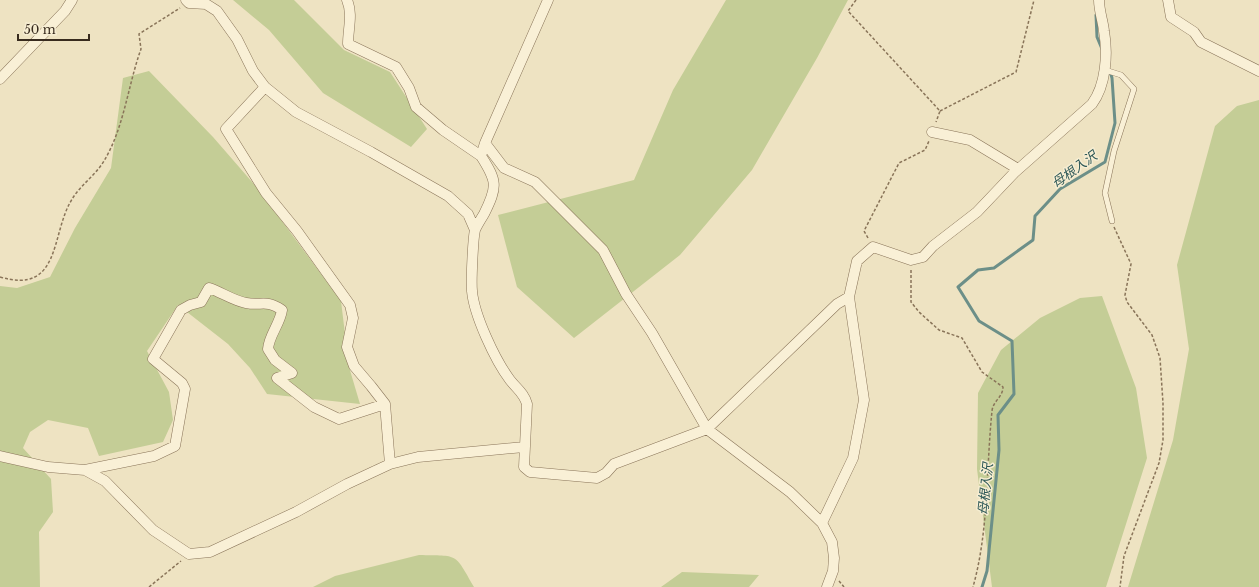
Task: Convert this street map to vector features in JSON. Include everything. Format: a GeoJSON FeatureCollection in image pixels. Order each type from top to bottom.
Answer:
{"type":"FeatureCollection","features":[{"type":"Feature","properties":{"kind":"street"},"geometry":{"type":"LineString","coordinates":[[0,78],[65,11],[72,0]]}},
{"type":"Feature","properties":{"kind":"street"},"geometry":{"type":"LineString","coordinates":[[347,0],[351,10],[348,30],[348,44],[396,67],[409,88],[416,107],[443,130],[481,156],[494,176],[495,184],[491,199],[475,230],[472,291],[478,313],[497,360],[510,380],[524,394],[527,404],[524,467],[530,472],[597,478],[606,473],[614,464],[707,429],[837,304],[849,296]]}},
{"type":"Feature","properties":{"kind":"street"},"geometry":{"type":"LineString","coordinates":[[481,156],[485,143],[548,0]]}},
{"type":"Feature","properties":{"kind":"street"},"geometry":{"type":"LineString","coordinates":[[822,522],[853,458],[864,400],[849,296],[857,261],[873,247],[911,260],[923,257],[933,246],[977,212],[1018,169],[1092,104],[1098,96],[1105,70],[1105,33],[1099,0]]}},
{"type":"Feature","properties":{"kind":"street"},"geometry":{"type":"LineString","coordinates":[[1168,0],[1171,17],[1194,32],[1202,42],[1259,71]]}},
{"type":"Feature","properties":{"kind":"street"},"geometry":{"type":"LineString","coordinates":[[188,1],[206,4],[217,10],[237,39],[253,71],[265,87],[296,112],[371,152],[448,196],[468,214],[475,230]]}},
{"type":"Feature","properties":{"kind":"street"},"geometry":{"type":"LineString","coordinates":[[265,87],[226,129],[266,193],[297,231],[350,305],[353,318],[347,347],[354,366],[372,386],[385,404],[390,464]]}},
{"type":"Feature","properties":{"kind":"street"},"geometry":{"type":"LineString","coordinates":[[932,132],[970,140],[1018,169]]}},
{"type":"Feature","properties":{"kind":"street"},"geometry":{"type":"LineString","coordinates":[[485,143],[504,168],[534,182],[603,250],[626,294],[652,333],[707,429],[790,492],[822,522],[832,542],[834,558],[827,587]]}},
{"type":"Feature","properties":{"kind":"street"},"geometry":{"type":"LineString","coordinates":[[0,456],[48,467],[85,470],[154,456],[175,446],[186,389],[182,383],[153,359],[181,310],[190,305],[201,302],[209,288],[247,304],[263,302],[275,305],[282,310],[280,320],[269,343],[268,349],[276,360],[292,373],[277,378],[314,406],[339,418],[385,404]]}},
{"type":"Feature","properties":{"kind":"street"},"geometry":{"type":"LineString","coordinates":[[85,470],[105,481],[153,530],[189,554],[210,552],[296,512],[347,484],[390,464],[418,457],[524,447]]}},
{"type":"Feature","properties":{"kind":"lane"},"geometry":{"type":"LineString","coordinates":[[1105,70],[1121,75],[1134,89],[1114,151],[1106,193],[1112,221]]}},
{"type":"Feature","properties":{"kind":"path"},"geometry":{"type":"LineString","coordinates":[[856,0],[848,12],[940,111]]}},
{"type":"Feature","properties":{"kind":"path"},"geometry":{"type":"LineString","coordinates":[[873,247],[864,231],[899,163],[925,150],[940,111],[1016,72],[1034,0]]}},
{"type":"Feature","properties":{"kind":"path"},"geometry":{"type":"LineString","coordinates":[[0,277],[24,280],[39,274],[48,265],[56,248],[64,216],[71,200],[103,163],[112,146],[140,49],[139,34],[188,1]]}},
{"type":"Feature","properties":{"kind":"path"},"geometry":{"type":"LineString","coordinates":[[1112,221],[1131,264],[1125,295],[1127,302],[1152,335],[1160,358],[1163,403],[1163,440],[1160,463],[1124,556],[1120,587]]}},
{"type":"Feature","properties":{"kind":"path"},"geometry":{"type":"LineString","coordinates":[[911,260],[911,302],[919,312],[939,330],[962,338],[982,372],[1003,387],[1003,393],[992,408],[987,486],[979,566],[974,587]]}},
{"type":"Feature","properties":{"kind":"path"},"geometry":{"type":"LineString","coordinates":[[149,587],[189,554]]}},
{"type":"Feature","properties":{"kind":"green space"},"geometry":{"type":"Polygon","coordinates":[[[233,0],[294,0],[344,50],[390,72],[427,129],[411,147],[323,93],[269,30],[233,0]]]}},
{"type":"Feature","properties":{"kind":"green space"},"geometry":{"type":"Polygon","coordinates":[[[726,0],[848,0],[817,58],[752,170],[680,255],[574,338],[517,287],[498,215],[634,180],[673,90],[726,0]]]}},
{"type":"Feature","properties":{"kind":"green space"},"geometry":{"type":"Polygon","coordinates":[[[149,71],[213,137],[259,190],[341,301],[349,367],[360,404],[267,394],[250,368],[228,344],[178,305],[147,351],[169,392],[173,420],[163,442],[99,456],[88,428],[48,420],[30,432],[23,448],[51,479],[53,512],[39,532],[40,587],[0,587],[0,286],[17,288],[50,277],[75,228],[111,168],[123,78],[149,71]]]}},
{"type":"Feature","properties":{"kind":"green space"},"geometry":{"type":"Polygon","coordinates":[[[1259,100],[1259,587],[1128,587],[1173,440],[1189,349],[1177,265],[1215,126],[1237,106],[1259,100]]]}},
{"type":"Feature","properties":{"kind":"green space"},"geometry":{"type":"Polygon","coordinates":[[[1102,296],[1136,388],[1147,458],[1106,587],[992,587],[977,469],[978,393],[1001,350],[1040,318],[1080,298],[1102,296]]]}},
{"type":"Feature","properties":{"kind":"green space"},"geometry":{"type":"Polygon","coordinates":[[[419,555],[449,556],[454,558],[463,567],[474,587],[313,587],[335,576],[419,555]]]}},
{"type":"Feature","properties":{"kind":"green space"},"geometry":{"type":"Polygon","coordinates":[[[682,572],[759,575],[749,587],[661,587],[682,572]]]}},
{"type":"Feature","properties":{"kind":"waterway","name":"母根入沢"},"geometry":{"type":"LineString","coordinates":[[1096,15],[1097,37],[1102,49]]}},
{"type":"Feature","properties":{"kind":"waterway","name":"母根入沢"},"geometry":{"type":"LineString","coordinates":[[982,587],[987,571],[999,450],[998,415],[1014,394],[1012,341],[979,321],[958,287],[978,270],[994,268],[1033,240],[1035,216],[1060,189],[1105,162],[1115,123],[1112,78],[1110,71]]}}]}
